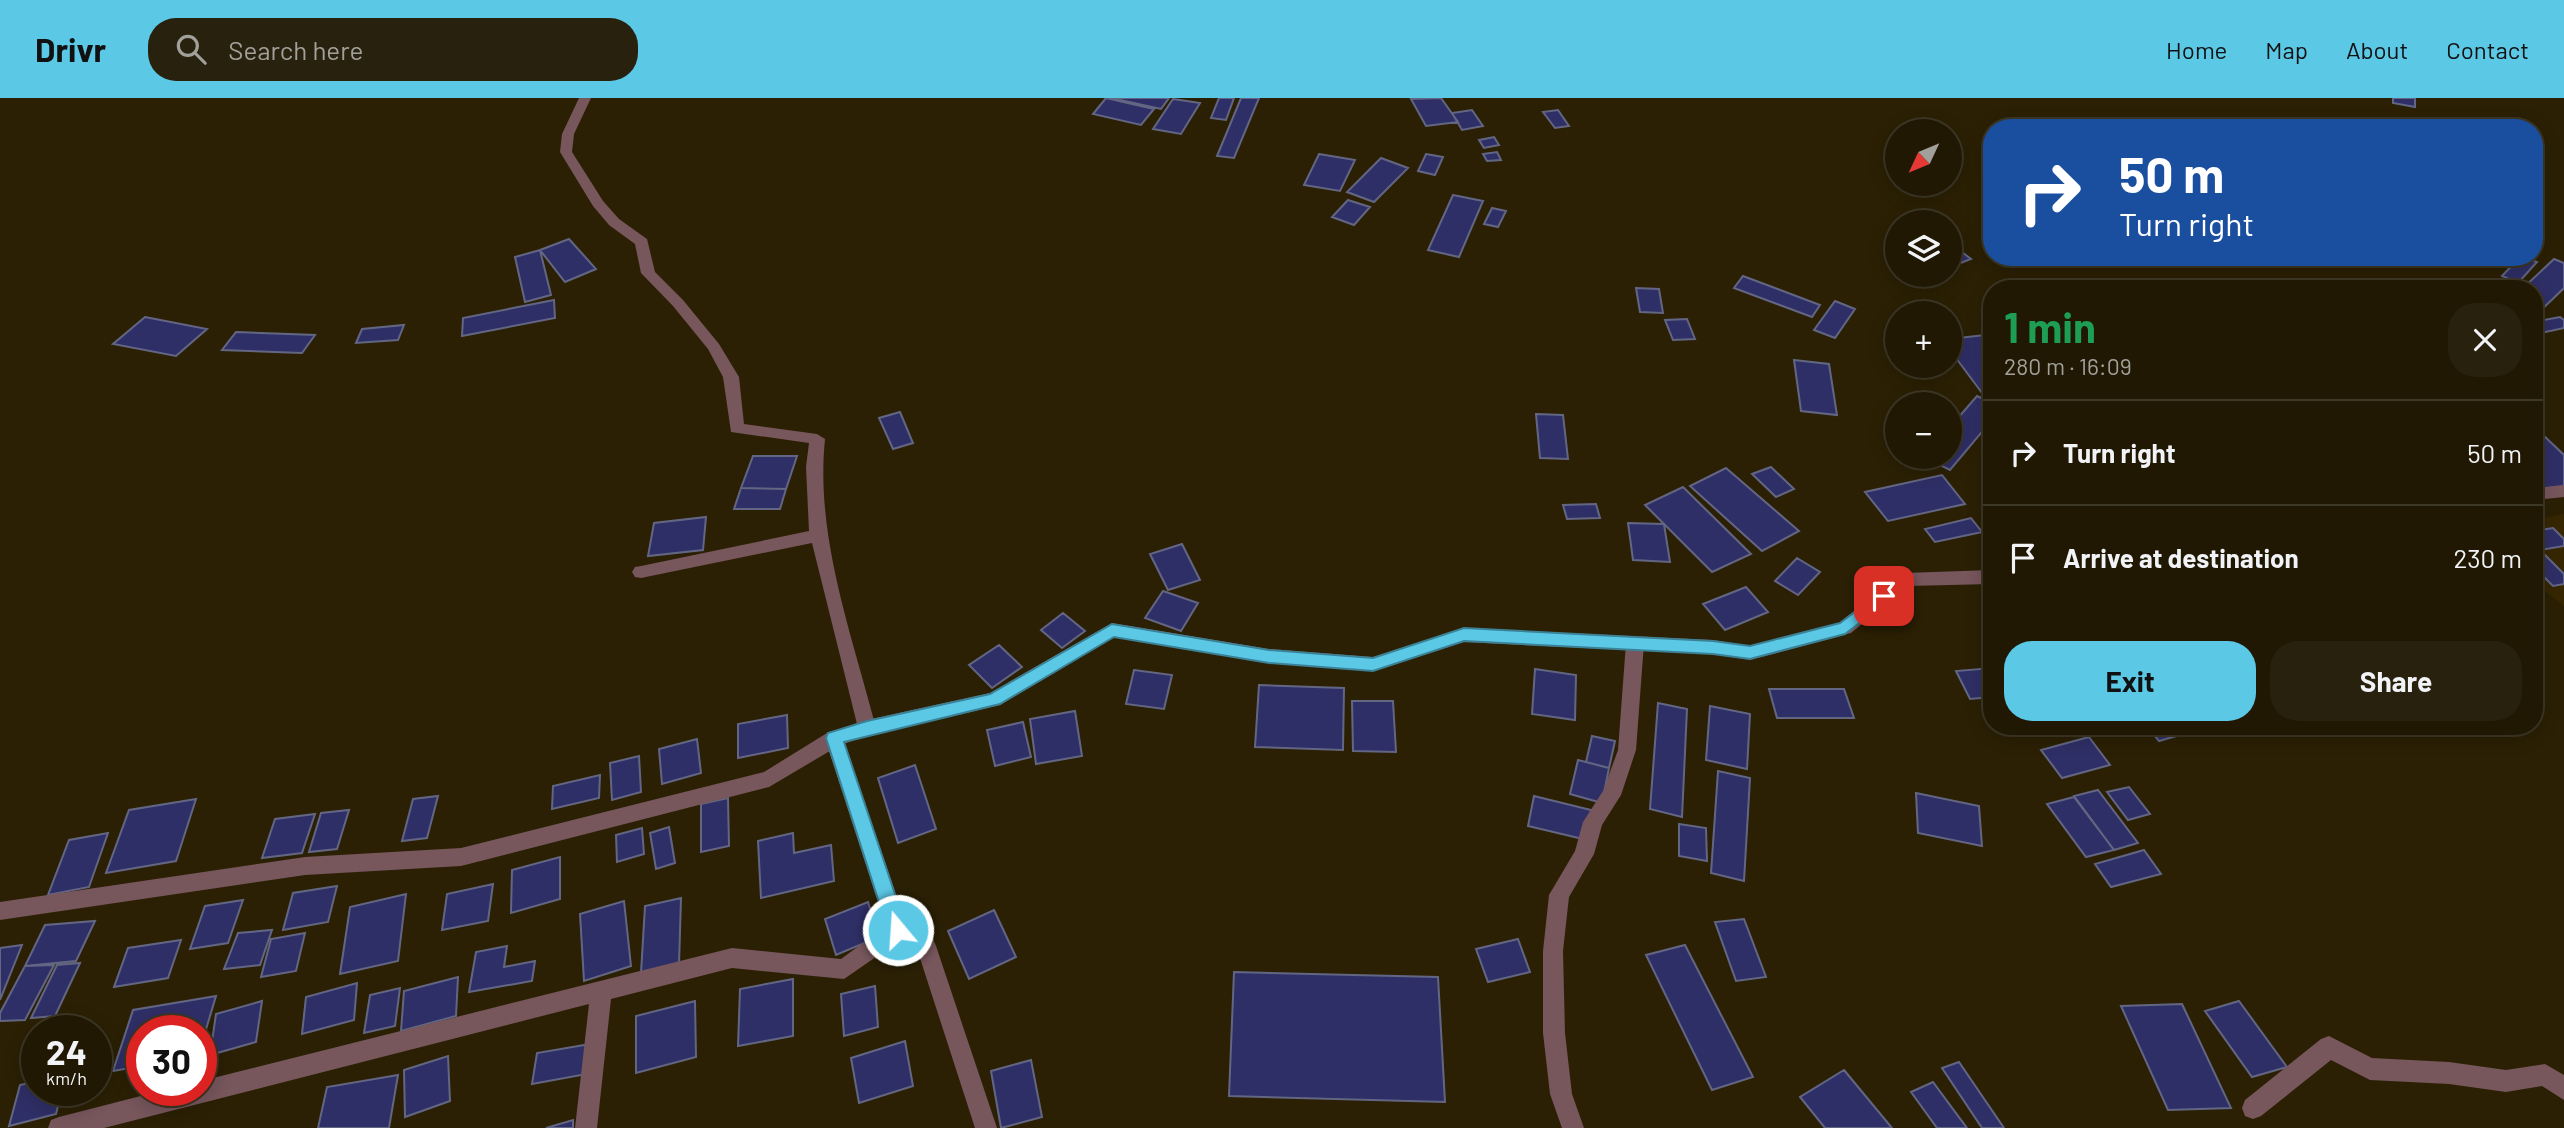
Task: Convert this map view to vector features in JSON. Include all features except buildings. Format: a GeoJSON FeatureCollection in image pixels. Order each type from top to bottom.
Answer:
{"type":"FeatureCollection","features":[{"type":"Feature","properties":{"kind":"street"},"geometry":{"type":"LineString","coordinates":[[585,98],[571,123],[566,152],[598,203],[614,222],[642,242],[649,273],[714,347],[731,377],[737,428],[817,439],[814,467],[818,535],[867,728]]}},
{"type":"Feature","properties":{"kind":"street"},"geometry":{"type":"LineString","coordinates":[[2543,493],[2564,491]]}},
{"type":"Feature","properties":{"kind":"street"},"geometry":{"type":"LineString","coordinates":[[641,572],[818,535]]}},
{"type":"Feature","properties":{"kind":"street"},"geometry":{"type":"LineString","coordinates":[[0,911],[305,866],[461,857],[769,779],[834,738],[867,728],[994,700],[1112,630],[1269,656],[1373,664],[1464,635],[1713,647],[1750,653],[1845,628],[1903,580],[1983,577]]}},
{"type":"Feature","properties":{"kind":"street"},"geometry":{"type":"LineString","coordinates":[[1573,1128],[1562,1094],[1554,1033],[1553,951],[1559,895],[1584,854],[1594,822],[1611,795],[1627,750],[1635,643]]}},
{"type":"Feature","properties":{"kind":"street"},"geometry":{"type":"LineString","coordinates":[[834,738],[898,930],[926,946],[986,1128]]}},
{"type":"Feature","properties":{"kind":"street"},"geometry":{"type":"LineString","coordinates":[[59,1128],[117,1111],[601,993],[732,958],[844,969],[898,930]]}},
{"type":"Feature","properties":{"kind":"street"},"geometry":{"type":"LineString","coordinates":[[586,1128],[601,993]]}},
{"type":"Feature","properties":{"kind":"street"},"geometry":{"type":"LineString","coordinates":[[2253,1108],[2329,1047],[2370,1069],[2449,1073],[2506,1081],[2545,1075],[2564,1089]]}},
{"type":"Feature","properties":{"kind":"shaded area"},"geometry":{"type":"Polygon","coordinates":[[[2564,514],[2564,606],[2543,590],[2543,518],[2564,514]]]}},
{"type":"Feature","properties":{"kind":"route"},"geometry":{"type":"LineString","coordinates":[[898,930],[834,738],[867,728],[994,700],[1112,630],[1269,656],[1350,664],[1373,664],[1464,635],[1713,647],[1750,653],[1845,628],[1884,596]]}}]}
